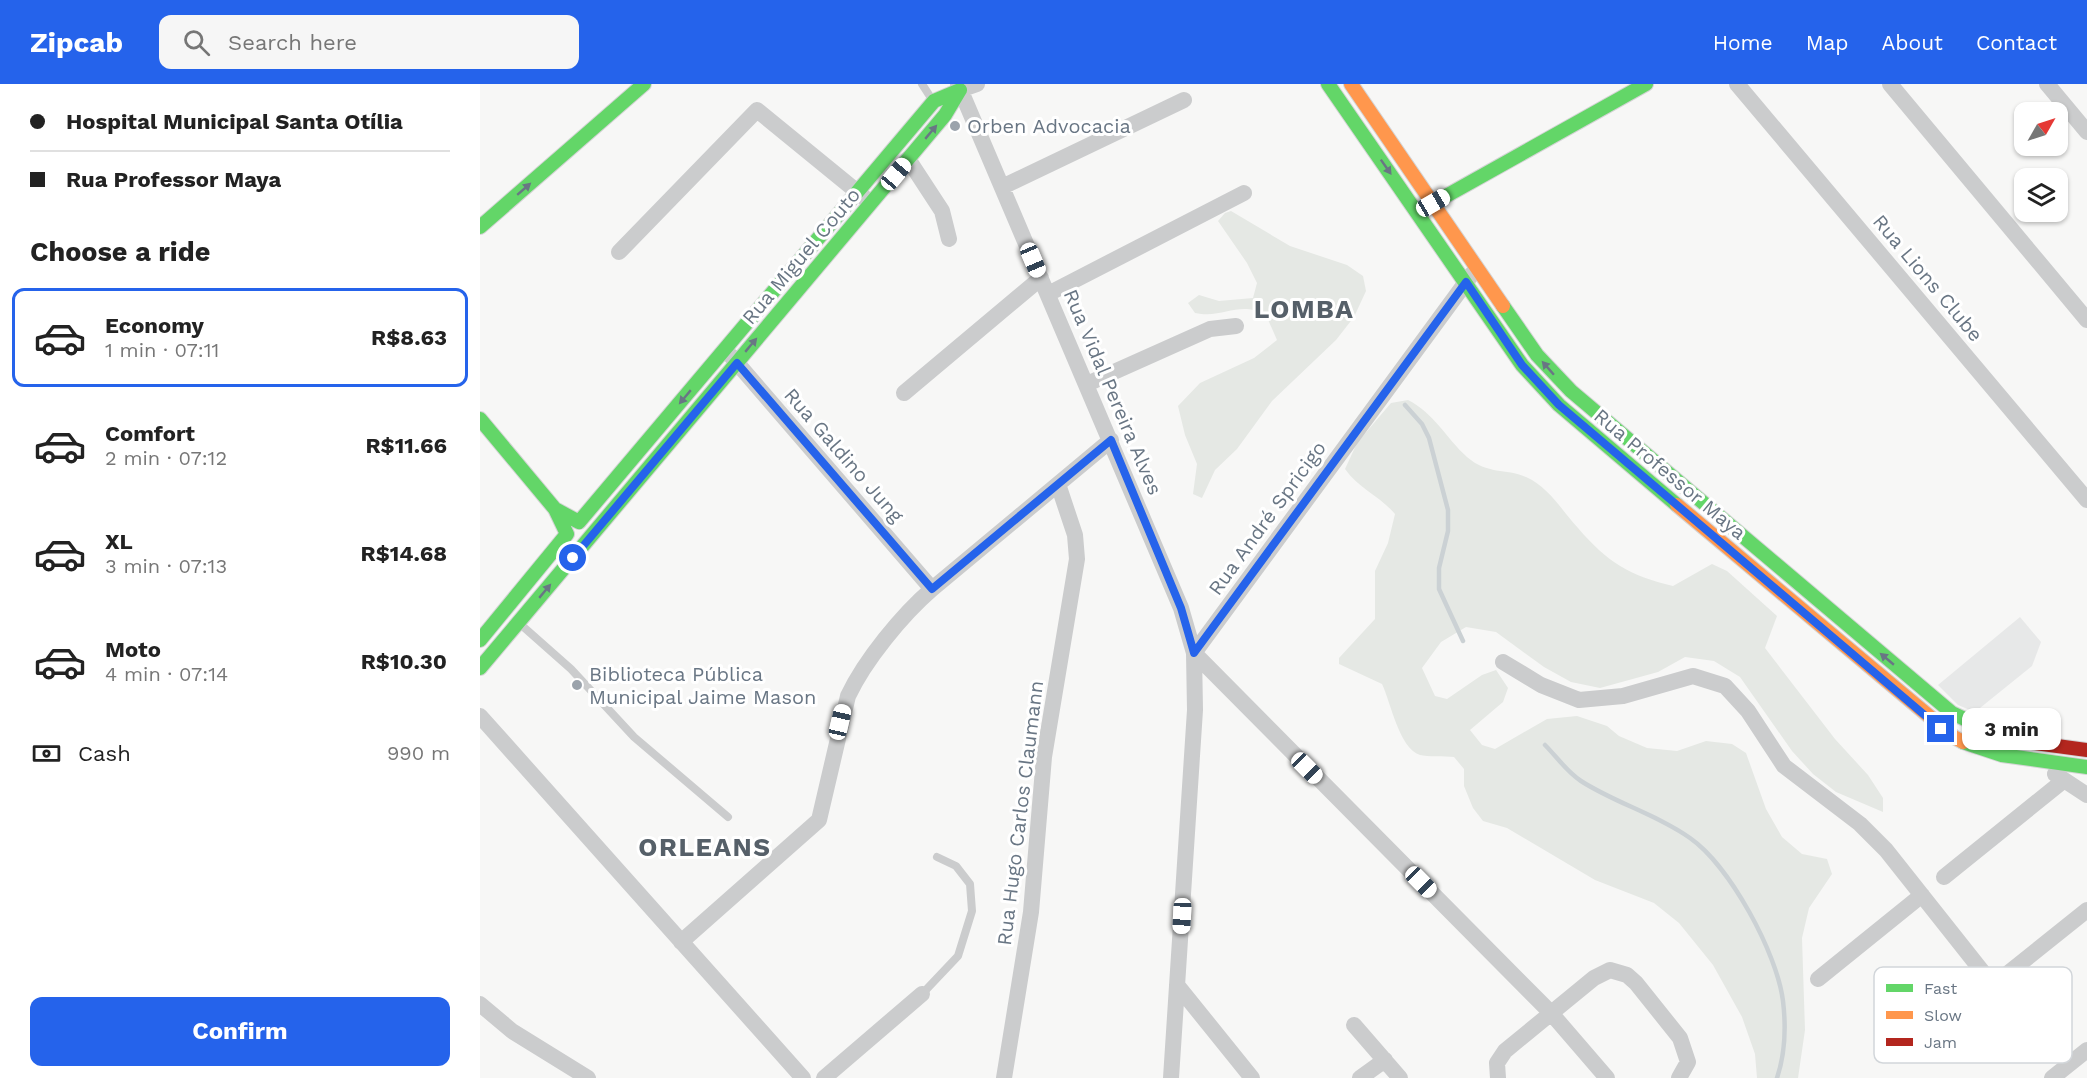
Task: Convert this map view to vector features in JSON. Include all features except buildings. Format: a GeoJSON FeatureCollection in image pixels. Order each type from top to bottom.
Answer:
{"type":"FeatureCollection","features":[{"type":"Feature","properties":{"kind":"main road"},"geometry":{"type":"LineString","coordinates":[[480,212],[627,84]]}},
{"type":"Feature","properties":{"kind":"main road"},"geometry":{"type":"LineString","coordinates":[[480,227],[644,84]]}},
{"type":"Feature","properties":{"kind":"main road","name":"Rua Professor Maya"},"geometry":{"type":"LineString","coordinates":[[1328,84],[1522,365],[1559,405],[1941,729],[1968,746],[2037,761],[2087,768]]}},
{"type":"Feature","properties":{"kind":"main road","name":"Rua Professor Maya"},"geometry":{"type":"LineString","coordinates":[[1351,84],[1537,355],[1571,391],[1963,721],[1987,731],[2037,743],[2087,750]]}},
{"type":"Feature","properties":{"kind":"main road"},"geometry":{"type":"LineString","coordinates":[[1417,212],[1646,84]]}},
{"type":"Feature","properties":{"kind":"main road","name":"Rua Miguel Couto"},"geometry":{"type":"LineString","coordinates":[[579,522],[934,101],[959,87]]}},
{"type":"Feature","properties":{"kind":"main road","name":"Rua Miguel Couto"},"geometry":{"type":"LineString","coordinates":[[480,668],[908,159],[945,114],[959,87]]}},
{"type":"Feature","properties":{"kind":"main road"},"geometry":{"type":"LineString","coordinates":[[1367,140],[1382,129]]}},
{"type":"Feature","properties":{"kind":"main road"},"geometry":{"type":"LineString","coordinates":[[1559,405],[1571,391]]}},
{"type":"Feature","properties":{"kind":"main road"},"geometry":{"type":"LineString","coordinates":[[480,419],[555,509],[574,543],[581,544],[588,541],[590,534],[588,527],[555,509]]}},
{"type":"Feature","properties":{"kind":"main road"},"geometry":{"type":"LineString","coordinates":[[642,448],[655,460]]}},
{"type":"Feature","properties":{"kind":"main road"},"geometry":{"type":"LineString","coordinates":[[1653,484],[1665,470]]}},
{"type":"Feature","properties":{"kind":"main road"},"geometry":{"type":"LineString","coordinates":[[480,640],[567,534],[570,527],[579,522]]}},
{"type":"Feature","properties":{"kind":"main road"},"geometry":{"type":"LineString","coordinates":[[1798,607],[1809,592]]}},
{"type":"Feature","properties":{"kind":"main road"},"geometry":{"type":"LineString","coordinates":[[1895,690],[1907,675]]}},
{"type":"Feature","properties":{"kind":"main road"},"geometry":{"type":"LineString","coordinates":[[2037,743],[2037,761]]}},
{"type":"Feature","properties":{"kind":"street"},"geometry":{"type":"LineString","coordinates":[[959,87],[977,84]]}},
{"type":"Feature","properties":{"kind":"street","name":"Rua Lions Clube"},"geometry":{"type":"LineString","coordinates":[[1737,84],[2087,500]]}},
{"type":"Feature","properties":{"kind":"street"},"geometry":{"type":"LineString","coordinates":[[1890,84],[2087,320]]}},
{"type":"Feature","properties":{"kind":"street"},"geometry":{"type":"LineString","coordinates":[[2047,84],[2087,132]]}},
{"type":"Feature","properties":{"kind":"street","name":"Rua Vidal Pereira Alves"},"geometry":{"type":"LineString","coordinates":[[959,87],[1181,608],[1194,653]]}},
{"type":"Feature","properties":{"kind":"street"},"geometry":{"type":"LineString","coordinates":[[1002,187],[1184,100]]}},
{"type":"Feature","properties":{"kind":"street"},"geometry":{"type":"LineString","coordinates":[[620,252],[757,110],[871,203]]}},
{"type":"Feature","properties":{"kind":"street"},"geometry":{"type":"LineString","coordinates":[[908,159],[942,211],[949,239]]}},
{"type":"Feature","properties":{"kind":"street"},"geometry":{"type":"LineString","coordinates":[[1048,294],[1244,193]]}},
{"type":"Feature","properties":{"kind":"street","name":"Rua André Spricigo"},"geometry":{"type":"LineString","coordinates":[[1194,653],[1477,268]]}},
{"type":"Feature","properties":{"kind":"street"},"geometry":{"type":"LineString","coordinates":[[904,393],[1041,278]]}},
{"type":"Feature","properties":{"kind":"street"},"geometry":{"type":"LineString","coordinates":[[1087,384],[1210,329],[1236,326]]}},
{"type":"Feature","properties":{"kind":"street","name":"Rua Galdino Jung"},"geometry":{"type":"LineString","coordinates":[[725,349],[932,589]]}},
{"type":"Feature","properties":{"kind":"street"},"geometry":{"type":"LineString","coordinates":[[681,942],[819,820],[844,708],[852,687],[904,618],[932,589],[1111,440]]}},
{"type":"Feature","properties":{"kind":"street","name":"Rua Hugo Carlos Claumann"},"geometry":{"type":"LineString","coordinates":[[1004,1078],[1031,912],[1044,757],[1077,559],[1075,535],[1058,484]]}},
{"type":"Feature","properties":{"kind":"street"},"geometry":{"type":"LineString","coordinates":[[1171,1078],[1194,710],[1194,653]]}},
{"type":"Feature","properties":{"kind":"street"},"geometry":{"type":"LineString","coordinates":[[1194,653],[1551,1013],[1607,1078]]}},
{"type":"Feature","properties":{"kind":"street"},"geometry":{"type":"LineString","coordinates":[[1503,662],[1541,685],[1579,700],[1623,696],[1693,676],[1725,686],[1748,711],[1784,766],[1874,836],[1979,967]]}},
{"type":"Feature","properties":{"kind":"street"},"geometry":{"type":"LineString","coordinates":[[480,716],[803,1078]]}},
{"type":"Feature","properties":{"kind":"street"},"geometry":{"type":"LineString","coordinates":[[2037,761],[2063,781],[2087,795]]}},
{"type":"Feature","properties":{"kind":"street"},"geometry":{"type":"LineString","coordinates":[[1944,877],[2063,781]]}},
{"type":"Feature","properties":{"kind":"street"},"geometry":{"type":"LineString","coordinates":[[1818,978],[1922,895]]}},
{"type":"Feature","properties":{"kind":"street"},"geometry":{"type":"LineString","coordinates":[[2016,967],[2087,910]]}},
{"type":"Feature","properties":{"kind":"street"},"geometry":{"type":"LineString","coordinates":[[1498,1078],[1500,1057],[1594,978],[1610,970],[1627,975],[1636,983],[1680,1038],[1688,1062],[1679,1078]]}},
{"type":"Feature","properties":{"kind":"street"},"geometry":{"type":"LineString","coordinates":[[1177,985],[1252,1078]]}},
{"type":"Feature","properties":{"kind":"street"},"geometry":{"type":"LineString","coordinates":[[824,1078],[922,994]]}},
{"type":"Feature","properties":{"kind":"street"},"geometry":{"type":"LineString","coordinates":[[480,1004],[512,1031],[588,1078]]}},
{"type":"Feature","properties":{"kind":"street"},"geometry":{"type":"LineString","coordinates":[[1354,1025],[1400,1078]]}},
{"type":"Feature","properties":{"kind":"street"},"geometry":{"type":"LineString","coordinates":[[2072,1062],[2087,1050]]}},
{"type":"Feature","properties":{"kind":"street"},"geometry":{"type":"LineString","coordinates":[[1360,1078],[1385,1060]]}},
{"type":"Feature","properties":{"kind":"street"},"geometry":{"type":"LineString","coordinates":[[2052,1078],[2071,1063]]}},
{"type":"Feature","properties":{"kind":"lane"},"geometry":{"type":"LineString","coordinates":[[922,84],[934,101]]}},
{"type":"Feature","properties":{"kind":"lane"},"geometry":{"type":"LineString","coordinates":[[518,622],[571,669],[634,737],[728,817]]}},
{"type":"Feature","properties":{"kind":"lane"},"geometry":{"type":"LineString","coordinates":[[922,994],[958,956],[972,911],[970,884],[956,866],[937,857]]}},
{"type":"Feature","properties":{"kind":"shaded area"},"geometry":{"type":"Polygon","coordinates":[[[1231,211],[1290,246],[1347,265],[1363,276],[1366,291],[1354,317],[1336,340],[1272,401],[1237,449],[1215,470],[1202,498],[1193,494],[1197,464],[1185,435],[1178,406],[1200,383],[1254,358],[1277,340],[1266,315],[1248,309],[1215,314],[1195,313],[1188,303],[1199,295],[1219,301],[1253,298],[1257,283],[1247,263],[1218,221],[1225,213],[1231,211]]]}},
{"type":"Feature","properties":{"kind":"shaded area"},"geometry":{"type":"Polygon","coordinates":[[[1408,400],[1425,412],[1475,463],[1489,469],[1518,474],[1542,487],[1589,540],[1620,566],[1644,578],[1673,586],[1712,564],[1727,571],[1777,616],[1765,648],[1835,739],[1868,775],[1883,798],[1883,812],[1836,792],[1813,774],[1792,751],[1740,677],[1714,661],[1685,657],[1658,672],[1600,688],[1571,682],[1544,667],[1496,632],[1466,627],[1441,642],[1422,668],[1435,696],[1447,699],[1482,675],[1496,670],[1508,688],[1503,702],[1470,730],[1482,745],[1495,749],[1547,719],[1577,716],[1607,726],[1619,736],[1647,748],[1677,751],[1706,741],[1732,744],[1746,753],[1766,809],[1782,837],[1802,854],[1827,859],[1832,874],[1809,908],[1802,938],[1805,1030],[1798,1078],[1757,1078],[1755,1054],[1742,1017],[1713,965],[1679,923],[1654,903],[1595,880],[1507,828],[1483,821],[1473,808],[1464,786],[1464,769],[1454,757],[1423,756],[1413,751],[1406,744],[1396,724],[1382,684],[1339,664],[1339,658],[1375,619],[1375,571],[1388,543],[1395,514],[1345,469],[1357,443],[1391,403],[1408,400]]]}},
{"type":"Feature","properties":{"kind":"shaded area"},"geometry":{"type":"Polygon","coordinates":[[[2020,617],[2041,642],[2032,666],[1975,712],[1958,705],[1938,685],[2020,617]]]}},
{"type":"Feature","properties":{"kind":"waterway"},"geometry":{"type":"LineString","coordinates":[[1405,405],[1422,424],[1429,438],[1448,510],[1448,531],[1439,568],[1439,589],[1463,641]]}},
{"type":"Feature","properties":{"kind":"waterway"},"geometry":{"type":"LineString","coordinates":[[1545,745],[1566,769],[1581,781],[1690,838],[1721,869],[1735,889],[1761,936],[1779,981],[1785,1030],[1782,1059],[1777,1078]]}},
{"type":"Feature","properties":{"kind":"traffic: fast"},"geometry":{"type":"LineString","coordinates":[[480,227],[644,84]]}},
{"type":"Feature","properties":{"kind":"traffic: fast"},"geometry":{"type":"LineString","coordinates":[[1328,84],[1522,365],[1559,405],[1677,505]]}},
{"type":"Feature","properties":{"kind":"traffic: fast"},"geometry":{"type":"LineString","coordinates":[[1421,210],[1646,84]]}},
{"type":"Feature","properties":{"kind":"traffic: fast"},"geometry":{"type":"LineString","coordinates":[[555,509],[579,522],[934,101],[960,90]]}},
{"type":"Feature","properties":{"kind":"traffic: fast"},"geometry":{"type":"LineString","coordinates":[[480,668],[945,115],[960,90]]}},
{"type":"Feature","properties":{"kind":"traffic: fast"},"geometry":{"type":"LineString","coordinates":[[1503,306],[1537,355],[1571,391],[1952,713],[1990,731]]}},
{"type":"Feature","properties":{"kind":"traffic: fast"},"geometry":{"type":"LineString","coordinates":[[480,419],[555,509],[567,534],[480,640]]}},
{"type":"Feature","properties":{"kind":"traffic: fast"},"geometry":{"type":"LineString","coordinates":[[1963,742],[2002,755],[2087,767]]}},
{"type":"Feature","properties":{"kind":"traffic: slow"},"geometry":{"type":"LineString","coordinates":[[1351,84],[1503,306]]}},
{"type":"Feature","properties":{"kind":"traffic: slow"},"geometry":{"type":"LineString","coordinates":[[1677,505],[1954,737],[1963,742]]}},
{"type":"Feature","properties":{"kind":"traffic: jam"},"geometry":{"type":"LineString","coordinates":[[1990,731],[2035,743],[2087,750]]}},
{"type":"Feature","properties":{"kind":"place","name":"Orben Advocacia"},"geometry":{"type":"Point","coordinates":[955,126]}},
{"type":"Feature","properties":{"kind":"place","name":"Biblioteca Pública Municipal Jaime Mason"},"geometry":{"type":"Point","coordinates":[577,685]}},
{"type":"Feature","properties":{"kind":"district","name":"LOMBA"},"geometry":{"type":"Point","coordinates":[1304,309]}},
{"type":"Feature","properties":{"kind":"district","name":"ORLEANS"},"geometry":{"type":"Point","coordinates":[705,847]}},
{"type":"Feature","properties":{"kind":"route"},"geometry":{"type":"LineString","coordinates":[[573,558],[737,363],[932,589],[1111,440],[1181,608],[1194,653],[1466,282],[1522,365],[1546,393],[1941,729]]}}]}
